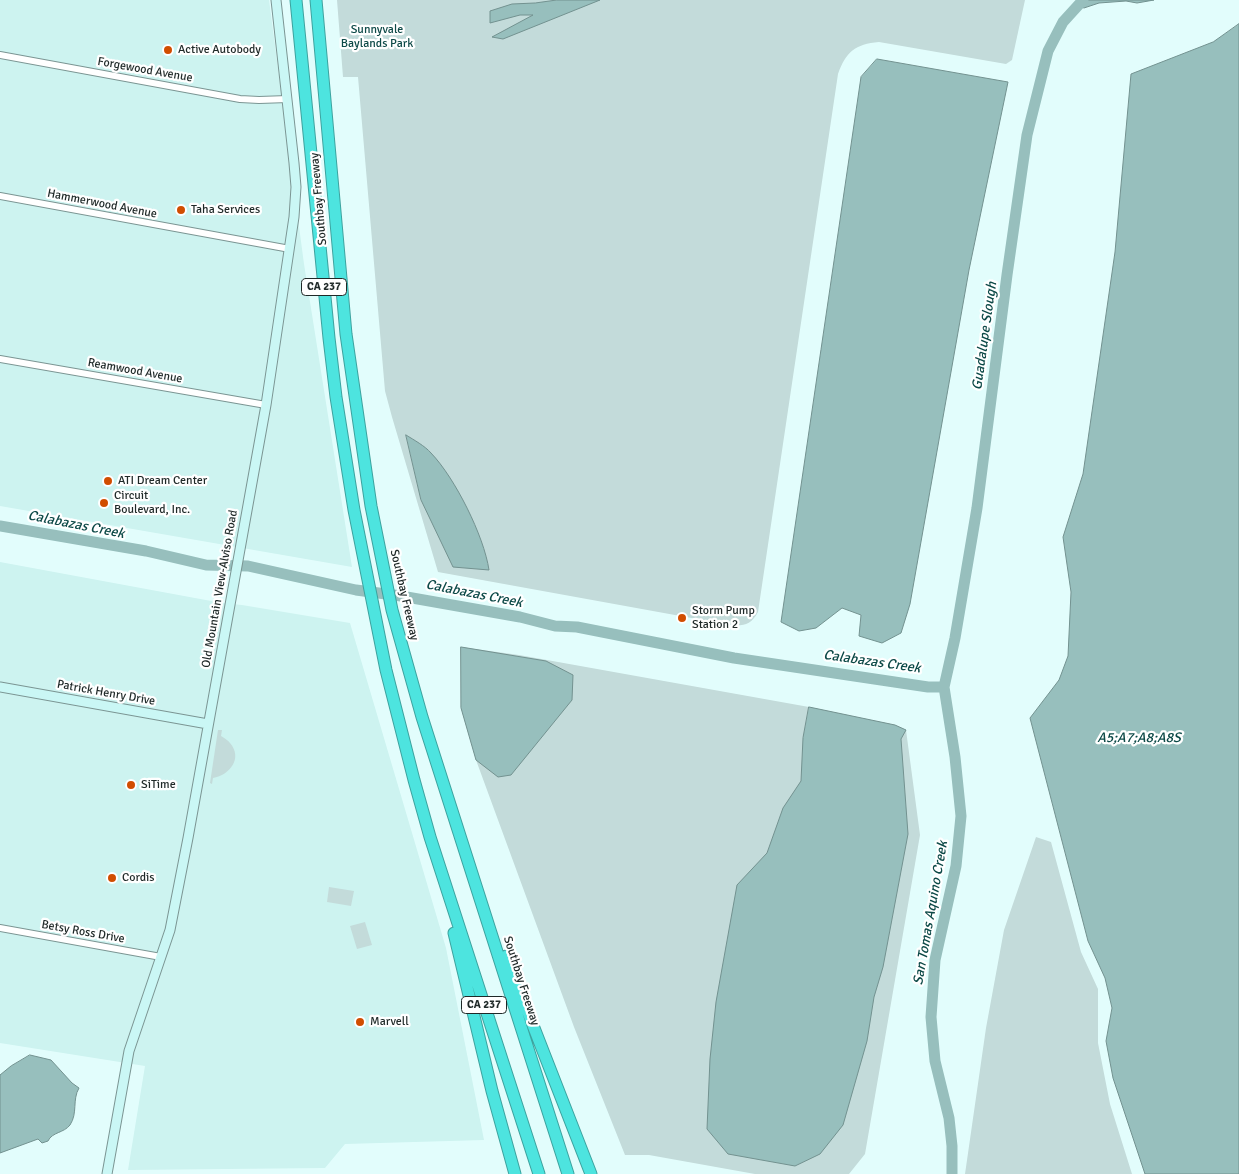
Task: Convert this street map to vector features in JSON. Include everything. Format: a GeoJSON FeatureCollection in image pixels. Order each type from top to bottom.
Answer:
{"type":"FeatureCollection","features":[{"type":"Feature","properties":{"kind":"highway","name":"Southbay Freeway"},"geometry":{"type":"LineString","coordinates":[[316,0],[346,334],[371,506],[392,610],[422,717],[568,1173]]}},
{"type":"Feature","properties":{"kind":"highway"},"geometry":{"type":"LineString","coordinates":[[321,0],[322,66]]}},
{"type":"Feature","properties":{"kind":"highway","name":"Southbay Freeway"},"geometry":{"type":"LineString","coordinates":[[296,1],[335,387],[354,510],[388,679],[430,837],[539,1173]]}},
{"type":"Feature","properties":{"kind":"highway"},"geometry":{"type":"LineString","coordinates":[[430,837],[492,1091],[515,1174]]}},
{"type":"Feature","properties":{"kind":"highway"},"geometry":{"type":"LineString","coordinates":[[475,883],[591,1173]]}},
{"type":"Feature","properties":{"kind":"street","name":"Old Mountain View-Alviso Road"},"geometry":{"type":"LineString","coordinates":[[107,1174],[128,1051],[170,930],[235,583],[266,405],[290,249],[296,187],[276,0]]}},
{"type":"Feature","properties":{"kind":"street","name":"Forgewood Avenue"},"geometry":{"type":"LineString","coordinates":[[0,56],[240,98],[258,100],[288,99]]}},
{"type":"Feature","properties":{"kind":"street","name":"Hammerwood Avenue"},"geometry":{"type":"LineString","coordinates":[[0,196],[290,249]]}},
{"type":"Feature","properties":{"kind":"street","name":"Reamwood Avenue"},"geometry":{"type":"LineString","coordinates":[[0,359],[266,405]]}},
{"type":"Feature","properties":{"kind":"street","name":"Patrick Henry Drive"},"geometry":{"type":"LineString","coordinates":[[0,688],[208,724]]}},
{"type":"Feature","properties":{"kind":"street","name":"Betsy Ross Drive"},"geometry":{"type":"LineString","coordinates":[[0,928],[161,957]]}},
{"type":"Feature","properties":{"kind":"shaded area"},"geometry":{"type":"Polygon","coordinates":[[[0,0],[269,0],[304,264],[352,567],[0,506],[0,0]]]}},
{"type":"Feature","properties":{"kind":"shaded area"},"geometry":{"type":"Polygon","coordinates":[[[0,562],[222,603],[350,623],[446,948],[484,1140],[345,1144],[325,1168],[128,1170],[145,1066],[0,1043],[0,562]]]}},
{"type":"Feature","properties":{"kind":"green space","name":"Sunnyvale Baylands Park"},"geometry":{"type":"Polygon","coordinates":[[[337,0],[1025,0],[1012,60],[1006,64],[879,42],[852,50],[841,66],[838,74],[758,612],[750,622],[743,625],[730,625],[438,572],[385,391],[358,77],[343,77],[337,0]]]}},
{"type":"Feature","properties":{"kind":"green space"},"geometry":{"type":"Polygon","coordinates":[[[461,647],[519,655],[809,707],[895,725],[906,730],[920,835],[865,1154],[849,1174],[755,1174],[649,1155],[625,1155],[574,1027],[476,760],[461,708],[461,647]]]}},
{"type":"Feature","properties":{"kind":"green space"},"geometry":{"type":"Polygon","coordinates":[[[218,730],[222,730],[221,736],[234,749],[235,760],[229,770],[213,778],[212,784],[210,783],[218,730]]]}},
{"type":"Feature","properties":{"kind":"green space"},"geometry":{"type":"Polygon","coordinates":[[[1036,837],[1051,842],[1081,952],[1098,989],[1098,1043],[1110,1104],[1132,1174],[965,1174],[986,1028],[1004,930],[1036,837]]]}},
{"type":"Feature","properties":{"kind":"green space"},"geometry":{"type":"Polygon","coordinates":[[[329,887],[354,891],[351,906],[327,902],[329,887]]]}},
{"type":"Feature","properties":{"kind":"green space"},"geometry":{"type":"Polygon","coordinates":[[[365,922],[372,945],[357,949],[350,926],[365,922]]]}},
{"type":"Feature","properties":{"kind":"water"},"geometry":{"type":"Polygon","coordinates":[[[557,0],[600,0],[503,39],[492,37],[533,15],[520,15],[490,23],[490,11],[512,4],[557,0]]]}},
{"type":"Feature","properties":{"kind":"water"},"geometry":{"type":"Polygon","coordinates":[[[1081,0],[1154,0],[1137,3],[1126,1],[1099,3],[1084,8],[1081,0]]]}},
{"type":"Feature","properties":{"kind":"water","name":"A5;A7;A8;A8S"},"geometry":{"type":"Polygon","coordinates":[[[1239,24],[1239,1174],[1145,1174],[1113,1078],[1106,1041],[1112,1008],[1105,978],[1088,941],[1030,718],[1059,680],[1068,656],[1071,592],[1063,537],[1083,474],[1115,252],[1131,74],[1213,42],[1239,24]]]}},
{"type":"Feature","properties":{"kind":"water"},"geometry":{"type":"Polygon","coordinates":[[[877,59],[1008,82],[969,270],[910,604],[901,633],[882,643],[859,636],[861,615],[842,608],[816,628],[799,631],[781,622],[861,77],[877,59]]]}},
{"type":"Feature","properties":{"kind":"water"},"geometry":{"type":"Polygon","coordinates":[[[406,435],[429,450],[459,492],[475,525],[489,570],[453,567],[421,500],[406,435]]]}},
{"type":"Feature","properties":{"kind":"water"},"geometry":{"type":"Polygon","coordinates":[[[461,647],[546,661],[573,675],[572,700],[511,775],[498,777],[476,760],[461,708],[461,647]]]}},
{"type":"Feature","properties":{"kind":"water"},"geometry":{"type":"Polygon","coordinates":[[[809,707],[895,725],[906,730],[901,739],[908,834],[883,967],[874,997],[867,1041],[843,1125],[820,1154],[795,1166],[728,1154],[707,1129],[710,1059],[716,1002],[737,885],[767,853],[783,808],[801,781],[803,738],[809,707]]]}},
{"type":"Feature","properties":{"kind":"water"},"geometry":{"type":"Polygon","coordinates":[[[30,1055],[51,1060],[79,1088],[75,1111],[70,1125],[65,1130],[52,1136],[48,1141],[42,1143],[38,1139],[0,1153],[0,1075],[30,1055]]]}},
{"type":"Feature","properties":{"kind":"waterway","name":"Guadalupe Slough"},"geometry":{"type":"LineString","coordinates":[[952,1174],[949,1118],[935,1061],[931,1017],[935,960],[956,866],[961,816],[955,757],[944,687],[955,638],[977,508],[1027,135],[1048,51],[1063,22],[1083,0]]}},
{"type":"Feature","properties":{"kind":"waterway","name":"Calabazas Creek"},"geometry":{"type":"LineString","coordinates":[[0,526],[146,551],[206,565],[248,566],[356,590],[520,617],[555,626],[577,627],[734,658],[928,687],[944,687]]}},
{"type":"Feature","properties":{"kind":"place","name":"Active Autobody"},"geometry":{"type":"Point","coordinates":[168,50]}},
{"type":"Feature","properties":{"kind":"place","name":"Taha Services"},"geometry":{"type":"Point","coordinates":[181,210]}},
{"type":"Feature","properties":{"kind":"place","name":"ATI Dream Center"},"geometry":{"type":"Point","coordinates":[108,481]}},
{"type":"Feature","properties":{"kind":"place","name":"Circuit Boulevard, Inc."},"geometry":{"type":"Point","coordinates":[104,503]}},
{"type":"Feature","properties":{"kind":"place","name":"Storm Pump Station 2"},"geometry":{"type":"Point","coordinates":[682,618]}},
{"type":"Feature","properties":{"kind":"place","name":"SiTime"},"geometry":{"type":"Point","coordinates":[131,785]}},
{"type":"Feature","properties":{"kind":"place","name":"Cordis"},"geometry":{"type":"Point","coordinates":[112,878]}},
{"type":"Feature","properties":{"kind":"place","name":"Marvell"},"geometry":{"type":"Point","coordinates":[360,1022]}},
{"type":"Feature","properties":{"kind":"water label","name":"San Tomas Aquino Creek"},"geometry":{"type":"Point","coordinates":[931,913]}}]}
